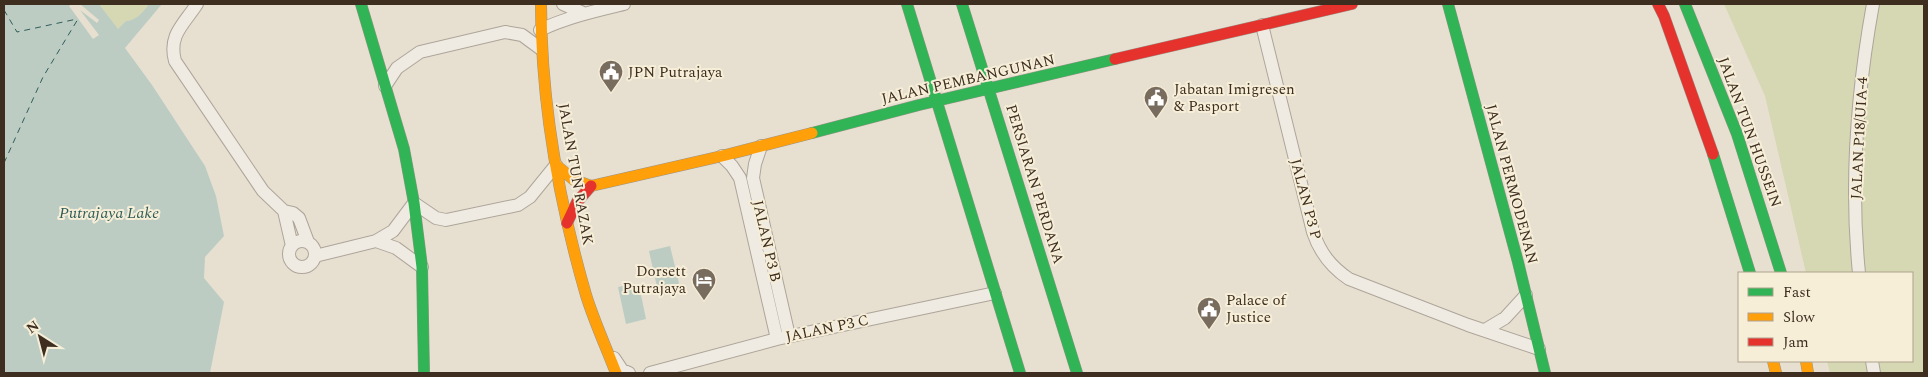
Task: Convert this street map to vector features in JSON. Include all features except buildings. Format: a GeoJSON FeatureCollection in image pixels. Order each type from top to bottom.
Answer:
{"type":"FeatureCollection","features":[{"type":"Feature","properties":{"kind":"street"},"geometry":{"type":"LineString","coordinates":[[197,4],[178,30],[172,45],[175,61],[263,191],[284,211],[300,218],[308,242],[312,245],[316,256]]}},
{"type":"Feature","properties":{"kind":"street"},"geometry":{"type":"LineString","coordinates":[[361,4],[404,149],[414,203],[422,267],[424,373]]}},
{"type":"Feature","properties":{"kind":"street","name":"JALAN TUN RAZAK"},"geometry":{"type":"LineString","coordinates":[[541,4],[541,49],[556,166],[567,223],[587,297],[616,373]]}},
{"type":"Feature","properties":{"kind":"street"},"geometry":{"type":"LineString","coordinates":[[563,4],[583,13]]}},
{"type":"Feature","properties":{"kind":"street"},"geometry":{"type":"LineString","coordinates":[[540,30],[563,19],[624,4]]}},
{"type":"Feature","properties":{"kind":"street"},"geometry":{"type":"LineString","coordinates":[[907,4],[1020,373]]}},
{"type":"Feature","properties":{"kind":"street","name":"PERSIARAN PERDANA"},"geometry":{"type":"LineString","coordinates":[[962,4],[990,88],[1077,373]]}},
{"type":"Feature","properties":{"kind":"street","name":"JALAN PEMBANGUNAN"},"geometry":{"type":"LineString","coordinates":[[591,186],[722,156],[990,88],[1352,4]]}},
{"type":"Feature","properties":{"kind":"street","name":"JALAN PERMODENAN"},"geometry":{"type":"LineString","coordinates":[[1448,4],[1545,373]]}},
{"type":"Feature","properties":{"kind":"street"},"geometry":{"type":"LineString","coordinates":[[1657,4],[1664,16],[1714,158],[1750,272]]}},
{"type":"Feature","properties":{"kind":"street","name":"JALAN TUN HUSSEIN"},"geometry":{"type":"LineString","coordinates":[[1685,4],[1737,134],[1781,272]]}},
{"type":"Feature","properties":{"kind":"street","name":"JALAN P18/UIA-4"},"geometry":{"type":"LineString","coordinates":[[1859,272],[1856,219],[1857,132],[1863,57],[1873,4]]}},
{"type":"Feature","properties":{"kind":"street","name":"JALAN P3 P"},"geometry":{"type":"LineString","coordinates":[[1262,25],[1313,232],[1318,246],[1326,259],[1337,271],[1349,279],[1539,349]]}},
{"type":"Feature","properties":{"kind":"street"},"geometry":{"type":"LineString","coordinates":[[385,86],[397,68],[420,52],[505,32],[522,35],[541,49]]}},
{"type":"Feature","properties":{"kind":"street","name":"JALAN P3 B"},"geometry":{"type":"LineString","coordinates":[[761,146],[753,178],[783,338]]}},
{"type":"Feature","properties":{"kind":"street","name":"JALAN P3 B"},"geometry":{"type":"LineString","coordinates":[[722,156],[740,178],[783,338]]}},
{"type":"Feature","properties":{"kind":"street"},"geometry":{"type":"LineString","coordinates":[[414,203],[436,218],[446,220],[518,205],[530,197],[556,166],[574,180],[591,186],[577,202],[567,223]]}},
{"type":"Feature","properties":{"kind":"street"},"geometry":{"type":"LineString","coordinates":[[284,211],[292,246],[288,256],[294,266],[299,268],[310,265],[316,256],[376,241],[393,232],[414,203]]}},
{"type":"Feature","properties":{"kind":"street"},"geometry":{"type":"LineString","coordinates":[[292,246],[302,241],[308,242]]}},
{"type":"Feature","properties":{"kind":"street"},"geometry":{"type":"LineString","coordinates":[[376,241],[396,248],[422,267]]}},
{"type":"Feature","properties":{"kind":"street","name":"JALAN P3 C"},"geometry":{"type":"LineString","coordinates":[[655,373],[783,338],[996,293]]}},
{"type":"Feature","properties":{"kind":"street"},"geometry":{"type":"LineString","coordinates":[[1485,330],[1505,318],[1526,295]]}},
{"type":"Feature","properties":{"kind":"street"},"geometry":{"type":"LineString","coordinates":[[608,350],[622,370],[629,373]]}},
{"type":"Feature","properties":{"kind":"green space"},"geometry":{"type":"Polygon","coordinates":[[[99,4],[149,4],[139,16],[126,21],[118,30],[99,4]]]}},
{"type":"Feature","properties":{"kind":"green space"},"geometry":{"type":"Polygon","coordinates":[[[1724,4],[1924,4],[1924,373],[1830,373],[1827,362],[1913,362],[1913,272],[1806,272],[1765,96],[1724,4]]]}},
{"type":"Feature","properties":{"kind":"water","name":"Putrajaya Lake"},"geometry":{"type":"Polygon","coordinates":[[[4,4],[99,4],[118,29],[126,21],[130,21],[139,15],[149,4],[162,4],[125,48],[152,85],[205,166],[216,196],[224,236],[205,257],[204,278],[224,302],[210,373],[4,373],[4,4]]]}},
{"type":"Feature","properties":{"kind":"water"},"geometry":{"type":"Polygon","coordinates":[[[670,246],[679,283],[672,293],[659,296],[649,251],[670,246]]]}},
{"type":"Feature","properties":{"kind":"water"},"geometry":{"type":"Polygon","coordinates":[[[633,284],[634,291],[640,290],[646,319],[626,324],[618,287],[633,284]]]}},
{"type":"Feature","properties":{"kind":"pier"},"geometry":{"type":"Polygon","coordinates":[[[80,4],[99,20],[97,23],[80,10],[99,35],[93,39],[69,6],[80,4]]]}},
{"type":"Feature","properties":{"kind":"ferry route"},"geometry":{"type":"LineString","coordinates":[[4,10],[17,32],[77,19]]}},
{"type":"Feature","properties":{"kind":"ferry route"},"geometry":{"type":"LineString","coordinates":[[4,163],[43,77],[78,19]]}},
{"type":"Feature","properties":{"kind":"traffic: fast"},"geometry":{"type":"LineString","coordinates":[[361,4],[404,149],[414,203],[422,267],[424,373]]}},
{"type":"Feature","properties":{"kind":"traffic: fast"},"geometry":{"type":"LineString","coordinates":[[907,4],[1020,373]]}},
{"type":"Feature","properties":{"kind":"traffic: fast"},"geometry":{"type":"LineString","coordinates":[[962,4],[1077,373]]}},
{"type":"Feature","properties":{"kind":"traffic: fast"},"geometry":{"type":"LineString","coordinates":[[1448,4],[1518,262],[1545,373]]}},
{"type":"Feature","properties":{"kind":"traffic: fast"},"geometry":{"type":"LineString","coordinates":[[1685,4],[1737,134],[1781,272]]}},
{"type":"Feature","properties":{"kind":"traffic: fast"},"geometry":{"type":"LineString","coordinates":[[812,133],[919,105],[1115,59]]}},
{"type":"Feature","properties":{"kind":"traffic: fast"},"geometry":{"type":"LineString","coordinates":[[1713,154],[1750,272]]}},
{"type":"Feature","properties":{"kind":"traffic: slow"},"geometry":{"type":"LineString","coordinates":[[541,4],[544,77],[553,151],[560,188],[586,295],[616,373]]}},
{"type":"Feature","properties":{"kind":"traffic: slow"},"geometry":{"type":"LineString","coordinates":[[556,165],[574,180],[591,186],[812,133]]}},
{"type":"Feature","properties":{"kind":"traffic: slow"},"geometry":{"type":"LineString","coordinates":[[1773,362],[1776,373]]}},
{"type":"Feature","properties":{"kind":"traffic: slow"},"geometry":{"type":"LineString","coordinates":[[1806,362],[1808,373]]}},
{"type":"Feature","properties":{"kind":"traffic: jam"},"geometry":{"type":"LineString","coordinates":[[1115,59],[1352,4]]}},
{"type":"Feature","properties":{"kind":"traffic: jam"},"geometry":{"type":"LineString","coordinates":[[1658,4],[1664,16],[1713,154]]}},
{"type":"Feature","properties":{"kind":"traffic: jam"},"geometry":{"type":"LineString","coordinates":[[567,223],[577,202],[591,186]]}},
{"type":"Feature","properties":{"kind":"place","name":"JPN Putrajaya"},"geometry":{"type":"Point","coordinates":[611,93]}},
{"type":"Feature","properties":{"kind":"place","name":"Jabatan Imigresen & Pasport"},"geometry":{"type":"Point","coordinates":[1156,119]}},
{"type":"Feature","properties":{"kind":"place","name":"Dorsett Putrajaya"},"geometry":{"type":"Point","coordinates":[704,301]}},
{"type":"Feature","properties":{"kind":"place","name":"Palace of Justice"},"geometry":{"type":"Point","coordinates":[1209,330]}}]}
